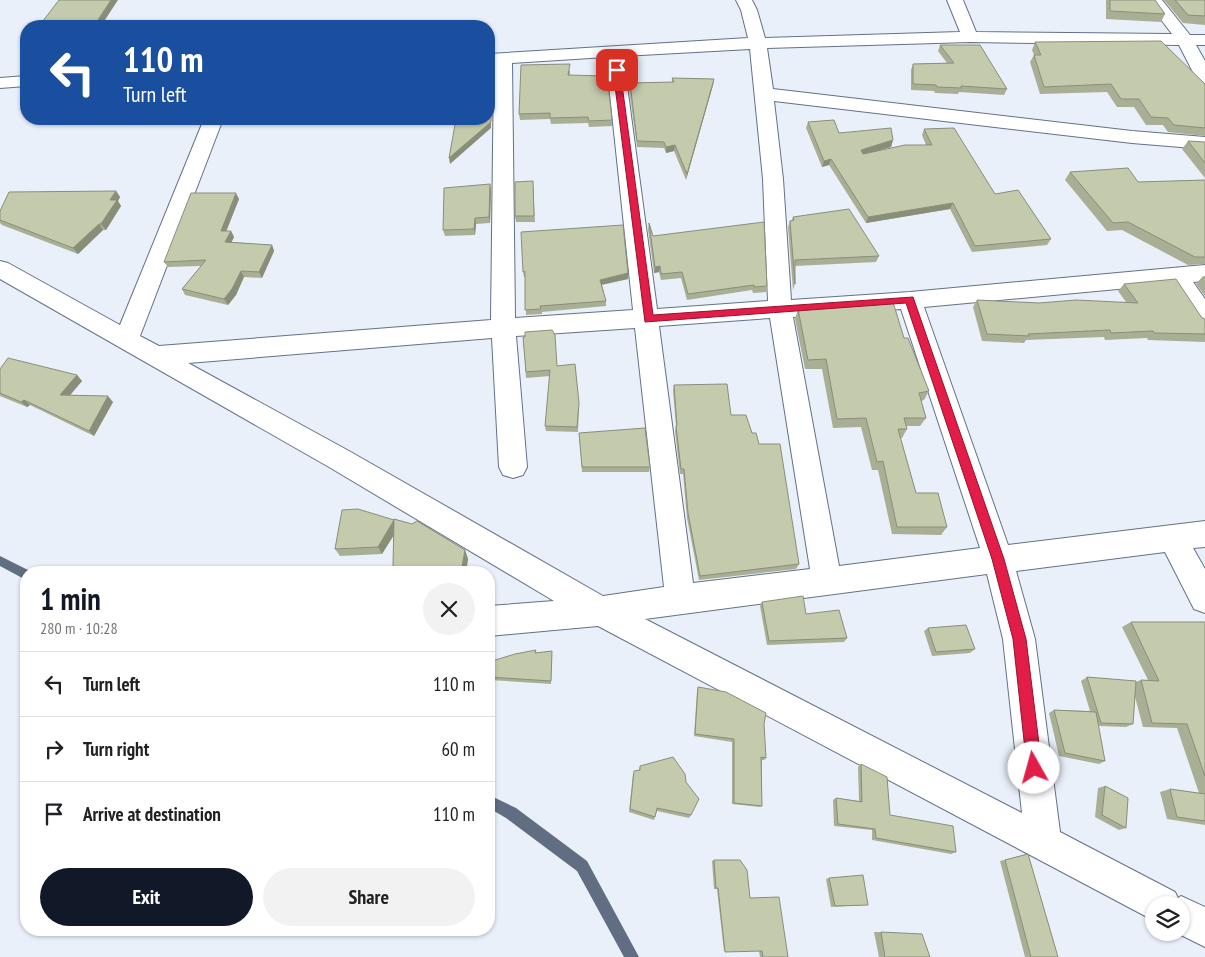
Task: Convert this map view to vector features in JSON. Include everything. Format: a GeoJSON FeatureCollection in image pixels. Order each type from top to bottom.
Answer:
{"type":"FeatureCollection","features":[{"type":"Feature","properties":{"kind":"street"},"geometry":{"type":"LineString","coordinates":[[744,0],[749,10],[758,43],[773,179],[780,309],[826,581]]}},
{"type":"Feature","properties":{"kind":"street"},"geometry":{"type":"LineString","coordinates":[[955,0],[970,37]]}},
{"type":"Feature","properties":{"kind":"street"},"geometry":{"type":"LineString","coordinates":[[1154,0],[1185,40],[1205,78]]}},
{"type":"Feature","properties":{"kind":"street"},"geometry":{"type":"LineString","coordinates":[[513,467],[503,328],[496,58],[758,43],[970,37],[1205,40]]}},
{"type":"Feature","properties":{"kind":"street"},"geometry":{"type":"LineString","coordinates":[[614,51],[648,319],[680,599]]}},
{"type":"Feature","properties":{"kind":"street"},"geometry":{"type":"LineString","coordinates":[[0,83],[20,81]]}},
{"type":"Feature","properties":{"kind":"street"},"geometry":{"type":"LineString","coordinates":[[764,94],[1205,144]]}},
{"type":"Feature","properties":{"kind":"street"},"geometry":{"type":"LineString","coordinates":[[126,340],[154,277],[174,220],[212,125]]}},
{"type":"Feature","properties":{"kind":"street"},"geometry":{"type":"LineString","coordinates":[[0,269],[339,459],[600,611],[1145,896]]}},
{"type":"Feature","properties":{"kind":"street"},"geometry":{"type":"LineString","coordinates":[[155,356],[503,328],[910,300],[1205,273]]}},
{"type":"Feature","properties":{"kind":"street"},"geometry":{"type":"LineString","coordinates":[[1177,276],[1205,318]]}},
{"type":"Feature","properties":{"kind":"street"},"geometry":{"type":"LineString","coordinates":[[910,300],[998,559],[1019,639],[1043,842]]}},
{"type":"Feature","properties":{"kind":"street"},"geometry":{"type":"LineString","coordinates":[[495,620],[600,611],[680,599],[1205,534]]}},
{"type":"Feature","properties":{"kind":"street"},"geometry":{"type":"LineString","coordinates":[[1172,537],[1205,599]]}},
{"type":"Feature","properties":{"kind":"street"},"geometry":{"type":"LineString","coordinates":[[1190,920],[1205,928]]}},
{"type":"Feature","properties":{"kind":"building"},"geometry":{"type":"Polygon","coordinates":[[[59,0],[111,0],[98,20],[44,20],[59,0]]]}},
{"type":"Feature","properties":{"kind":"building"},"geometry":{"type":"Polygon","coordinates":[[[1110,0],[1155,0],[1165,14],[1110,11],[1110,0]]]}},
{"type":"Feature","properties":{"kind":"building"},"geometry":{"type":"Polygon","coordinates":[[[1175,0],[1205,0],[1205,16],[1188,15],[1175,0]]]}},
{"type":"Feature","properties":{"kind":"building"},"geometry":{"type":"Polygon","coordinates":[[[1161,41],[1205,84],[1205,128],[1174,125],[1168,118],[1151,117],[1139,99],[1121,99],[1111,84],[1044,87],[1034,55],[1041,55],[1035,42],[1161,41]]]}},
{"type":"Feature","properties":{"kind":"building"},"geometry":{"type":"Polygon","coordinates":[[[940,45],[980,45],[1007,89],[961,86],[961,88],[937,87],[936,85],[913,84],[913,64],[954,63],[940,45]]]}},
{"type":"Feature","properties":{"kind":"building"},"geometry":{"type":"Polygon","coordinates":[[[570,64],[568,75],[606,76],[604,84],[608,84],[612,120],[589,121],[588,117],[550,118],[550,113],[519,114],[521,65],[570,64]]]}},
{"type":"Feature","properties":{"kind":"building"},"geometry":{"type":"Polygon","coordinates":[[[672,78],[714,79],[687,174],[675,145],[666,147],[664,142],[637,141],[630,83],[674,82],[672,78]]]}},
{"type":"Feature","properties":{"kind":"building"},"geometry":{"type":"Polygon","coordinates":[[[834,120],[839,133],[891,128],[893,140],[861,150],[863,154],[905,145],[932,145],[924,129],[954,128],[995,194],[1018,190],[1051,239],[975,246],[953,203],[868,217],[831,159],[824,161],[808,122],[834,120]]]}},
{"type":"Feature","properties":{"kind":"building"},"geometry":{"type":"Polygon","coordinates":[[[455,125],[488,125],[449,158],[455,125]]]}},
{"type":"Feature","properties":{"kind":"building"},"geometry":{"type":"Polygon","coordinates":[[[1188,141],[1205,142],[1205,163],[1188,141]]]}},
{"type":"Feature","properties":{"kind":"building"},"geometry":{"type":"Polygon","coordinates":[[[1128,168],[1138,182],[1205,180],[1205,257],[1195,257],[1128,222],[1113,223],[1070,172],[1128,168]]]}},
{"type":"Feature","properties":{"kind":"building"},"geometry":{"type":"Polygon","coordinates":[[[533,181],[534,216],[515,216],[515,182],[533,181]]]}},
{"type":"Feature","properties":{"kind":"building"},"geometry":{"type":"Polygon","coordinates":[[[490,184],[489,217],[475,218],[474,229],[443,230],[444,188],[490,184]]]}},
{"type":"Feature","properties":{"kind":"building"},"geometry":{"type":"Polygon","coordinates":[[[116,191],[110,200],[117,200],[101,224],[73,248],[0,220],[0,211],[9,192],[116,191]]]}},
{"type":"Feature","properties":{"kind":"building"},"geometry":{"type":"Polygon","coordinates":[[[191,193],[236,193],[221,231],[231,231],[225,242],[272,245],[259,272],[241,271],[232,289],[224,299],[182,289],[206,260],[164,262],[191,193]]]}},
{"type":"Feature","properties":{"kind":"building"},"geometry":{"type":"Polygon","coordinates":[[[849,209],[879,256],[795,260],[795,284],[790,221],[794,220],[793,217],[849,209]]]}},
{"type":"Feature","properties":{"kind":"building"},"geometry":{"type":"Polygon","coordinates":[[[764,222],[767,286],[754,287],[754,285],[688,294],[682,272],[661,274],[660,266],[655,267],[649,223],[653,236],[764,222]]]}},
{"type":"Feature","properties":{"kind":"building"},"geometry":{"type":"Polygon","coordinates":[[[623,225],[628,273],[600,280],[606,301],[540,306],[541,309],[525,310],[525,271],[523,272],[521,232],[623,225]]]}},
{"type":"Feature","properties":{"kind":"building"},"geometry":{"type":"Polygon","coordinates":[[[1176,279],[1202,318],[1205,319],[1205,334],[1154,333],[1153,331],[1111,333],[1110,330],[1028,334],[1029,336],[987,334],[977,300],[1039,303],[1076,300],[1138,303],[1124,284],[1176,279]]]}},
{"type":"Feature","properties":{"kind":"building"},"geometry":{"type":"Polygon","coordinates":[[[893,302],[904,338],[908,338],[929,391],[919,393],[926,418],[904,418],[907,429],[898,429],[916,493],[938,493],[947,527],[897,527],[883,461],[877,462],[866,418],[837,419],[826,359],[808,360],[798,309],[893,302]]]}},
{"type":"Feature","properties":{"kind":"building"},"geometry":{"type":"Polygon","coordinates":[[[552,330],[555,335],[557,366],[575,364],[579,403],[577,427],[545,426],[550,370],[526,372],[523,337],[525,337],[525,332],[552,330]]]}},
{"type":"Feature","properties":{"kind":"building"},"geometry":{"type":"Polygon","coordinates":[[[8,358],[77,375],[60,395],[108,396],[89,431],[24,400],[21,402],[0,393],[0,369],[8,358]]]}},
{"type":"Feature","properties":{"kind":"building"},"geometry":{"type":"Polygon","coordinates":[[[727,384],[731,415],[746,415],[752,433],[756,433],[759,444],[780,444],[799,564],[700,576],[688,513],[684,469],[681,469],[674,385],[727,384]]]}},
{"type":"Feature","properties":{"kind":"building"},"geometry":{"type":"Polygon","coordinates":[[[645,428],[650,467],[582,467],[579,433],[645,428]]]}},
{"type":"Feature","properties":{"kind":"building"},"geometry":{"type":"Polygon","coordinates":[[[358,509],[394,520],[378,547],[335,549],[342,510],[358,509]]]}},
{"type":"Feature","properties":{"kind":"building"},"geometry":{"type":"Polygon","coordinates":[[[394,519],[412,524],[417,521],[465,550],[462,566],[393,566],[394,519]]]}},
{"type":"Feature","properties":{"kind":"building"},"geometry":{"type":"Polygon","coordinates":[[[803,596],[806,614],[839,610],[847,638],[769,641],[762,602],[803,596]]]}},
{"type":"Feature","properties":{"kind":"building"},"geometry":{"type":"Polygon","coordinates":[[[1131,622],[1205,622],[1205,776],[1187,724],[1152,723],[1141,680],[1159,681],[1131,622]]]}},
{"type":"Feature","properties":{"kind":"building"},"geometry":{"type":"Polygon","coordinates":[[[966,625],[975,649],[936,652],[928,628],[966,625]]]}},
{"type":"Feature","properties":{"kind":"building"},"geometry":{"type":"Polygon","coordinates":[[[536,650],[535,653],[552,651],[551,681],[495,677],[495,660],[536,650]]]}},
{"type":"Feature","properties":{"kind":"building"},"geometry":{"type":"Polygon","coordinates":[[[1087,677],[1136,681],[1133,724],[1101,723],[1087,677]]]}},
{"type":"Feature","properties":{"kind":"building"},"geometry":{"type":"Polygon","coordinates":[[[698,687],[726,692],[766,713],[764,724],[766,758],[761,757],[762,806],[734,803],[734,739],[695,734],[698,687]]]}},
{"type":"Feature","properties":{"kind":"building"},"geometry":{"type":"Polygon","coordinates":[[[1054,710],[1096,712],[1105,761],[1065,753],[1054,710]]]}},
{"type":"Feature","properties":{"kind":"building"},"geometry":{"type":"Polygon","coordinates":[[[673,757],[685,774],[686,782],[699,799],[691,815],[657,808],[655,817],[630,809],[634,771],[640,770],[640,766],[673,757]]]}},
{"type":"Feature","properties":{"kind":"building"},"geometry":{"type":"Polygon","coordinates":[[[861,764],[887,777],[890,815],[953,826],[956,852],[876,838],[875,829],[838,824],[836,798],[862,802],[861,764]]]}},
{"type":"Feature","properties":{"kind":"building"},"geometry":{"type":"Polygon","coordinates":[[[1105,786],[1128,798],[1126,828],[1102,815],[1105,786]]]}},
{"type":"Feature","properties":{"kind":"building"},"geometry":{"type":"Polygon","coordinates":[[[1170,789],[1205,794],[1205,821],[1177,817],[1170,789]]]}},
{"type":"Feature","properties":{"kind":"building"},"geometry":{"type":"Polygon","coordinates":[[[1028,854],[1058,957],[1031,957],[1005,860],[1028,854]]]}},
{"type":"Feature","properties":{"kind":"building"},"geometry":{"type":"Polygon","coordinates":[[[714,860],[740,860],[747,870],[750,898],[779,897],[788,957],[763,957],[762,951],[725,952],[714,860]]]}},
{"type":"Feature","properties":{"kind":"building"},"geometry":{"type":"Polygon","coordinates":[[[863,875],[868,905],[835,906],[829,878],[863,875]]]}},
{"type":"Feature","properties":{"kind":"building"},"geometry":{"type":"Polygon","coordinates":[[[881,932],[922,934],[930,957],[885,957],[881,932]]]}},
{"type":"Feature","properties":{"kind":"waterway"},"geometry":{"type":"LineString","coordinates":[[0,561],[20,572]]}},
{"type":"Feature","properties":{"kind":"waterway"},"geometry":{"type":"LineString","coordinates":[[495,804],[511,813],[582,866],[632,957]]}},
{"type":"Feature","properties":{"kind":"route"},"geometry":{"type":"LineString","coordinates":[[617,70],[648,319],[910,300],[998,559],[1019,639],[1034,768]]}}]}
